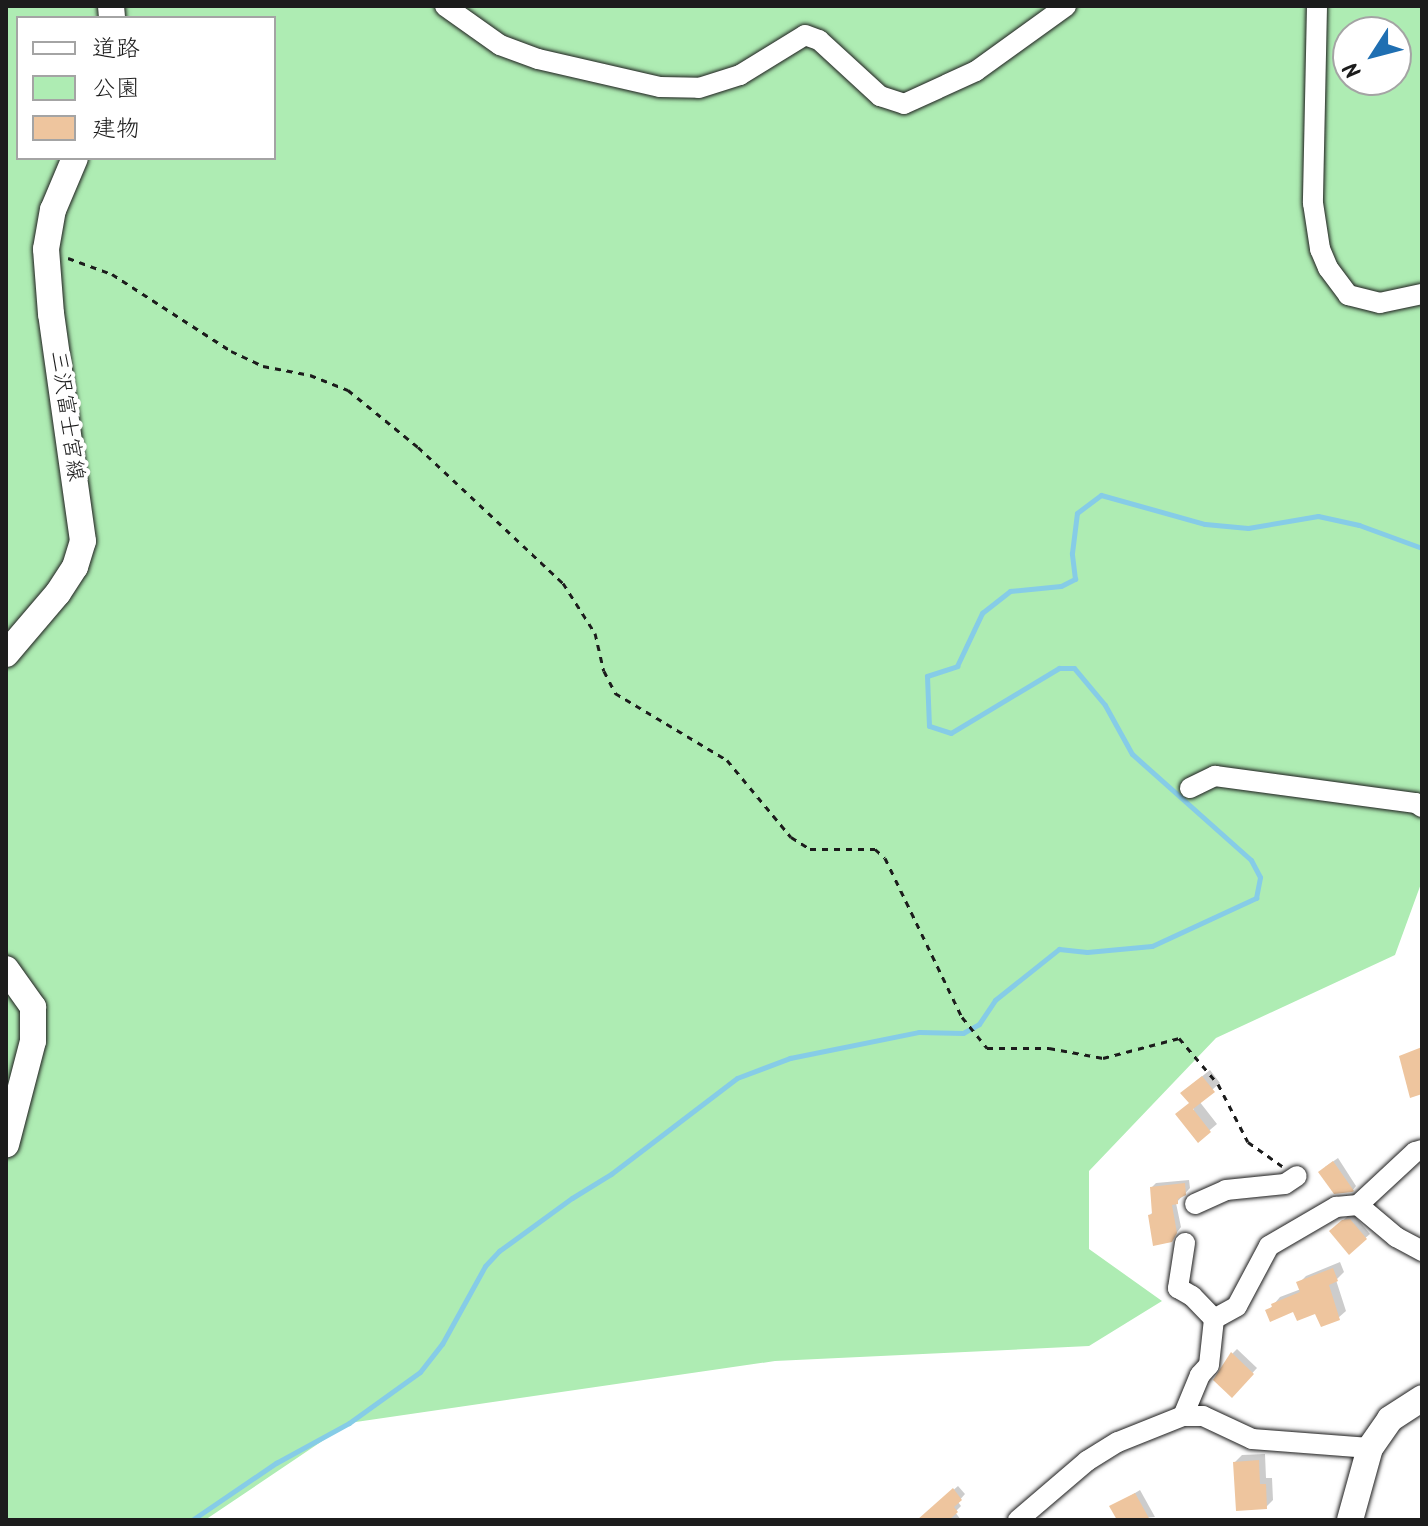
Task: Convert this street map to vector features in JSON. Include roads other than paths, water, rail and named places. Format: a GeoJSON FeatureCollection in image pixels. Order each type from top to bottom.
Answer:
{"type":"FeatureCollection","features":[{"type":"Feature","properties":{"kind":"main road","name":"三沢富士宮線"},"geometry":{"type":"LineString","coordinates":[[6,654],[58,593],[75,567],[83,541],[51,314],[46,249],[53,210],[74,160]]}},
{"type":"Feature","properties":{"kind":"main road"},"geometry":{"type":"LineString","coordinates":[[6,969],[33,1007],[33,1041],[6,1145]]}},
{"type":"Feature","properties":{"kind":"main road"},"geometry":{"type":"LineString","coordinates":[[1350,1520],[1370,1448],[1390,1419],[1422,1398]]}},
{"type":"Feature","properties":{"kind":"street"},"geometry":{"type":"LineString","coordinates":[[445,6],[500,45],[513,50],[538,59],[660,87],[699,88],[740,75],[805,35],[819,40],[880,96],[904,104],[976,71],[1066,6]]}},
{"type":"Feature","properties":{"kind":"street"},"geometry":{"type":"LineString","coordinates":[[1317,6],[1313,203],[1320,249],[1328,268],[1348,295],[1380,303],[1422,294]]}},
{"type":"Feature","properties":{"kind":"street"},"geometry":{"type":"LineString","coordinates":[[1190,788],[1215,776],[1416,803],[1422,807]]}},
{"type":"Feature","properties":{"kind":"street"},"geometry":{"type":"LineString","coordinates":[[1214,1319],[1237,1306],[1269,1246],[1336,1207],[1358,1205],[1415,1152],[1422,1150]]}},
{"type":"Feature","properties":{"kind":"street"},"geometry":{"type":"LineString","coordinates":[[1195,1204],[1226,1190],[1285,1184],[1297,1176]]}},
{"type":"Feature","properties":{"kind":"street"},"geometry":{"type":"LineString","coordinates":[[1358,1205],[1396,1237],[1422,1251]]}},
{"type":"Feature","properties":{"kind":"street"},"geometry":{"type":"LineString","coordinates":[[1183,1416],[1200,1375],[1209,1365],[1214,1319],[1192,1296],[1178,1288],[1185,1243]]}},
{"type":"Feature","properties":{"kind":"street"},"geometry":{"type":"LineString","coordinates":[[1018,1520],[1107,1448],[1183,1416],[1203,1416],[1252,1439],[1370,1448]]}},
{"type":"Feature","properties":{"kind":"waterway"},"geometry":{"type":"LineString","coordinates":[[192,1520],[276,1463],[349,1423],[420,1372],[442,1344],[485,1266],[499,1251],[611,1174],[737,1078],[790,1058],[919,1032],[963,1033],[979,1024],[995,1000],[1059,949],[1087,952],[1152,946],[1256,898],[1260,877],[1251,860],[1132,754],[1105,705],[1074,668],[1059,668],[951,733],[929,726],[927,676],[957,666],[982,613],[1010,591],[1061,586],[1075,579],[1072,553],[1077,513],[1101,495],[1205,524],[1248,528],[1318,516],[1359,525],[1422,548]]}}]}
